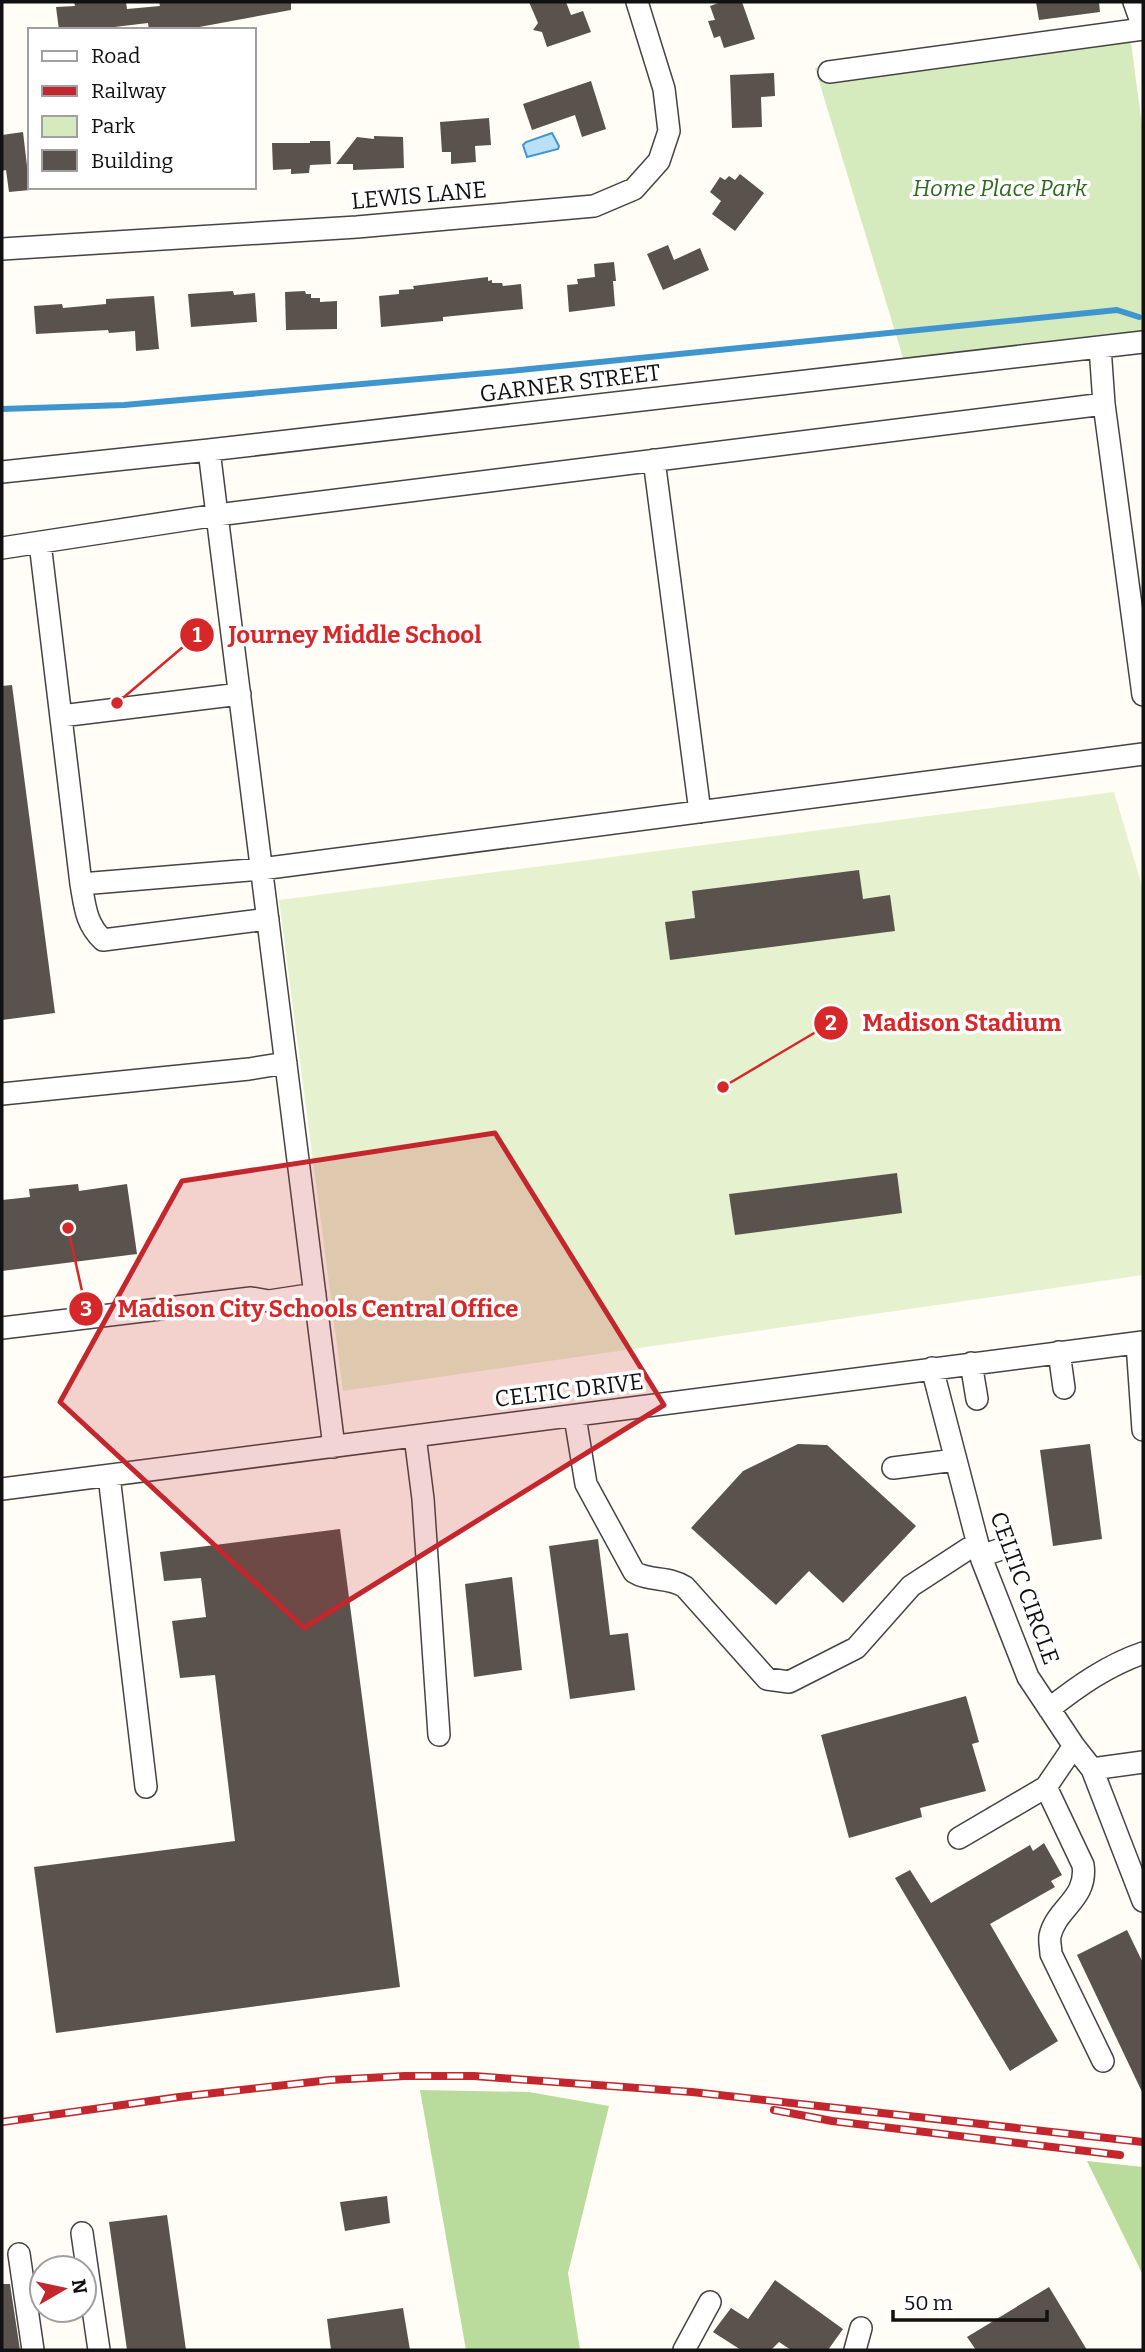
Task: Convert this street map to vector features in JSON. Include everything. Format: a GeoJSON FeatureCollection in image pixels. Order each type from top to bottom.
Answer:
{"type":"FeatureCollection","features":[{"type":"Feature","properties":{"kind":"street","name":"LEWIS LANE"},"geometry":{"type":"LineString","coordinates":[[2,248],[357,227],[594,206],[634,189],[659,161],[669,131],[664,89],[636,2]]}},
{"type":"Feature","properties":{"kind":"street"},"geometry":{"type":"LineString","coordinates":[[829,72],[1143,28],[1134,2]]}},
{"type":"Feature","properties":{"kind":"street","name":"GARNER STREET"},"geometry":{"type":"LineString","coordinates":[[2,472],[1143,342]]}},
{"type":"Feature","properties":{"kind":"street"},"geometry":{"type":"LineString","coordinates":[[1100,347],[1104,404],[1143,695]]}},
{"type":"Feature","properties":{"kind":"street"},"geometry":{"type":"LineString","coordinates":[[2,548],[217,515],[1104,404]]}},
{"type":"Feature","properties":{"kind":"street"},"geometry":{"type":"LineString","coordinates":[[209,450],[334,1447]]}},
{"type":"Feature","properties":{"kind":"street"},"geometry":{"type":"LineString","coordinates":[[654,460],[700,811]]}},
{"type":"Feature","properties":{"kind":"street"},"geometry":{"type":"LineString","coordinates":[[40,543],[81,884],[86,914],[92,929],[103,940],[268,919]]}},
{"type":"Feature","properties":{"kind":"street"},"geometry":{"type":"LineString","coordinates":[[61,716],[240,694]]}},
{"type":"Feature","properties":{"kind":"street"},"geometry":{"type":"LineString","coordinates":[[81,884],[261,869],[1143,754]]}},
{"type":"Feature","properties":{"kind":"street"},"geometry":{"type":"LineString","coordinates":[[2,1094],[286,1063]]}},
{"type":"Feature","properties":{"kind":"street"},"geometry":{"type":"LineString","coordinates":[[2,1328],[251,1298],[268,1301],[315,1294]]}},
{"type":"Feature","properties":{"kind":"street"},"geometry":{"type":"LineString","coordinates":[[1140,1343],[1143,1430]]}},
{"type":"Feature","properties":{"kind":"street","name":"CELTIC DRIVE"},"geometry":{"type":"LineString","coordinates":[[2,1489],[1140,1343]]}},
{"type":"Feature","properties":{"kind":"street"},"geometry":{"type":"LineString","coordinates":[[1059,1352],[1064,1388]]}},
{"type":"Feature","properties":{"kind":"street"},"geometry":{"type":"LineString","coordinates":[[971,1363],[977,1399]]}},
{"type":"Feature","properties":{"kind":"street","name":"CELTIC CIRCLE"},"geometry":{"type":"LineString","coordinates":[[932,1368],[979,1550],[1028,1677],[1092,1769],[1143,1901]]}},
{"type":"Feature","properties":{"kind":"street"},"geometry":{"type":"LineString","coordinates":[[575,1417],[586,1484],[634,1572],[643,1578],[676,1581],[685,1587],[767,1679],[789,1682],[856,1648],[911,1586],[979,1550],[1007,1547]]}},
{"type":"Feature","properties":{"kind":"street"},"geometry":{"type":"LineString","coordinates":[[415,1436],[423,1499],[439,1735]]}},
{"type":"Feature","properties":{"kind":"street"},"geometry":{"type":"LineString","coordinates":[[893,1468],[956,1460]]}},
{"type":"Feature","properties":{"kind":"street"},"geometry":{"type":"LineString","coordinates":[[109,1476],[146,1787]]}},
{"type":"Feature","properties":{"kind":"street"},"geometry":{"type":"LineString","coordinates":[[1049,1709],[1100,1673],[1125,1659],[1143,1653]]}},
{"type":"Feature","properties":{"kind":"street"},"geometry":{"type":"LineString","coordinates":[[959,1838],[1046,1787],[1074,1746]]}},
{"type":"Feature","properties":{"kind":"street"},"geometry":{"type":"LineString","coordinates":[[1092,1769],[1143,1762]]}},
{"type":"Feature","properties":{"kind":"street"},"geometry":{"type":"LineString","coordinates":[[1046,1787],[1083,1866],[1085,1877],[1080,1891],[1050,1937],[1051,1954],[1103,2061]]}},
{"type":"Feature","properties":{"kind":"street"},"geometry":{"type":"LineString","coordinates":[[82,2233],[99,2350]]}},
{"type":"Feature","properties":{"kind":"street"},"geometry":{"type":"LineString","coordinates":[[19,2254],[33,2350]]}},
{"type":"Feature","properties":{"kind":"street"},"geometry":{"type":"LineString","coordinates":[[684,2350],[710,2302]]}},
{"type":"Feature","properties":{"kind":"street"},"geometry":{"type":"LineString","coordinates":[[855,2350],[861,2328]]}},
{"type":"Feature","properties":{"kind":"highlighted area"},"geometry":{"type":"Polygon","coordinates":[[[495,1133],[664,1405],[304,1628],[60,1402],[182,1181],[495,1133]]]}},
{"type":"Feature","properties":{"kind":"green space","name":"Home Place Park"},"geometry":{"type":"Polygon","coordinates":[[[1129,28],[1143,133],[1143,342],[907,371],[815,68],[1129,28]]]}},
{"type":"Feature","properties":{"kind":"green space"},"geometry":{"type":"Polygon","coordinates":[[[1114,792],[1143,889],[1143,1275],[343,1391],[279,900],[1114,792]]]}},
{"type":"Feature","properties":{"kind":"green space"},"geometry":{"type":"Polygon","coordinates":[[[420,2090],[529,2092],[609,2106],[568,2273],[580,2350],[466,2350],[420,2090]]]}},
{"type":"Feature","properties":{"kind":"green space"},"geometry":{"type":"Polygon","coordinates":[[[1087,2161],[1143,2167],[1143,2275],[1087,2161]]]}},
{"type":"Feature","properties":{"kind":"water"},"geometry":{"type":"Polygon","coordinates":[[[552,133],[558,149],[527,157],[523,145],[526,142],[552,133]]]}},
{"type":"Feature","properties":{"kind":"building"},"geometry":{"type":"Polygon","coordinates":[[[74,2],[126,2],[127,9],[160,6],[159,2],[291,2],[291,10],[194,28],[149,28],[148,23],[106,28],[59,28],[56,7],[75,6],[74,2]]]}},
{"type":"Feature","properties":{"kind":"building"},"geometry":{"type":"Polygon","coordinates":[[[529,2],[566,2],[571,15],[583,11],[591,32],[547,47],[542,32],[533,30],[538,23],[529,2]]]}},
{"type":"Feature","properties":{"kind":"building"},"geometry":{"type":"Polygon","coordinates":[[[721,2],[742,2],[755,39],[724,48],[720,36],[714,38],[708,21],[715,20],[710,6],[721,2]]]}},
{"type":"Feature","properties":{"kind":"building"},"geometry":{"type":"Polygon","coordinates":[[[1036,2],[1099,2],[1100,12],[1039,20],[1036,2]]]}},
{"type":"Feature","properties":{"kind":"building"},"geometry":{"type":"Polygon","coordinates":[[[774,73],[775,96],[761,97],[762,127],[732,128],[730,75],[774,73]]]}},
{"type":"Feature","properties":{"kind":"building"},"geometry":{"type":"Polygon","coordinates":[[[591,81],[606,129],[582,137],[575,115],[532,130],[523,104],[591,81]]]}},
{"type":"Feature","properties":{"kind":"building"},"geometry":{"type":"Polygon","coordinates":[[[489,118],[491,145],[475,146],[476,162],[451,164],[451,152],[442,152],[440,122],[489,118]]]}},
{"type":"Feature","properties":{"kind":"building"},"geometry":{"type":"Polygon","coordinates":[[[23,132],[30,190],[9,192],[6,170],[2,171],[2,135],[23,132]]]}},
{"type":"Feature","properties":{"kind":"building"},"geometry":{"type":"Polygon","coordinates":[[[374,136],[403,137],[404,168],[353,170],[353,164],[336,164],[357,137],[374,139],[374,136]]]}},
{"type":"Feature","properties":{"kind":"building"},"geometry":{"type":"Polygon","coordinates":[[[330,141],[331,164],[310,165],[309,173],[291,174],[291,169],[273,170],[272,143],[330,141]]]}},
{"type":"Feature","properties":{"kind":"building"},"geometry":{"type":"Polygon","coordinates":[[[740,174],[764,193],[735,231],[712,214],[721,201],[710,192],[720,177],[725,180],[729,176],[735,180],[740,174]]]}},
{"type":"Feature","properties":{"kind":"building"},"geometry":{"type":"Polygon","coordinates":[[[668,245],[674,260],[700,248],[709,270],[663,290],[647,254],[668,245]]]}},
{"type":"Feature","properties":{"kind":"building"},"geometry":{"type":"Polygon","coordinates":[[[614,262],[615,306],[569,312],[567,285],[578,284],[577,279],[595,277],[594,264],[614,262]]]}},
{"type":"Feature","properties":{"kind":"building"},"geometry":{"type":"Polygon","coordinates":[[[488,277],[488,281],[502,283],[503,286],[521,284],[523,309],[443,317],[443,321],[381,327],[379,296],[399,294],[399,290],[414,289],[413,286],[488,277]]]}},
{"type":"Feature","properties":{"kind":"building"},"geometry":{"type":"Polygon","coordinates":[[[233,291],[234,295],[255,293],[257,322],[191,327],[188,294],[233,291]]]}},
{"type":"Feature","properties":{"kind":"building"},"geometry":{"type":"Polygon","coordinates":[[[305,291],[306,294],[311,294],[311,298],[320,298],[320,302],[337,301],[337,329],[286,330],[285,292],[305,291]]]}},
{"type":"Feature","properties":{"kind":"building"},"geometry":{"type":"Polygon","coordinates":[[[154,296],[159,349],[136,351],[135,331],[36,334],[34,306],[62,304],[63,308],[106,304],[106,299],[154,296]]]}},
{"type":"Feature","properties":{"kind":"building"},"geometry":{"type":"Polygon","coordinates":[[[12,685],[55,1013],[2,1020],[2,686],[12,685]]]}},
{"type":"Feature","properties":{"kind":"building"},"geometry":{"type":"Polygon","coordinates":[[[859,870],[863,899],[890,895],[895,931],[670,960],[665,922],[695,918],[692,891],[859,870]]]}},
{"type":"Feature","properties":{"kind":"building"},"geometry":{"type":"Polygon","coordinates":[[[897,1173],[902,1213],[735,1235],[729,1194],[897,1173]]]}},
{"type":"Feature","properties":{"kind":"building"},"geometry":{"type":"Polygon","coordinates":[[[78,1184],[79,1191],[127,1184],[137,1254],[2,1271],[2,1200],[30,1197],[29,1189],[78,1184]]]}},
{"type":"Feature","properties":{"kind":"building"},"geometry":{"type":"Polygon","coordinates":[[[798,1444],[827,1445],[916,1526],[843,1603],[809,1571],[776,1605],[691,1528],[743,1471],[798,1444]]]}},
{"type":"Feature","properties":{"kind":"building"},"geometry":{"type":"Polygon","coordinates":[[[1090,1444],[1102,1539],[1053,1546],[1040,1450],[1090,1444]]]}},
{"type":"Feature","properties":{"kind":"building"},"geometry":{"type":"Polygon","coordinates":[[[340,1529],[400,1987],[56,2033],[34,1867],[235,1841],[215,1675],[180,1678],[172,1621],[206,1617],[201,1578],[164,1581],[160,1552],[340,1529]]]}},
{"type":"Feature","properties":{"kind":"building"},"geometry":{"type":"Polygon","coordinates":[[[598,1539],[610,1635],[628,1633],[635,1690],[570,1699],[549,1546],[598,1539]]]}},
{"type":"Feature","properties":{"kind":"building"},"geometry":{"type":"Polygon","coordinates":[[[512,1577],[522,1670],[474,1677],[465,1584],[512,1577]]]}},
{"type":"Feature","properties":{"kind":"building"},"geometry":{"type":"Polygon","coordinates":[[[966,1696],[979,1742],[972,1744],[986,1791],[920,1808],[922,1817],[849,1838],[821,1735],[966,1696]]]}},
{"type":"Feature","properties":{"kind":"building"},"geometry":{"type":"Polygon","coordinates":[[[1044,1843],[1062,1875],[1051,1881],[1055,1887],[990,1924],[1058,2041],[1010,2071],[895,1878],[910,1870],[931,1903],[1030,1845],[1033,1851],[1044,1843]]]}},
{"type":"Feature","properties":{"kind":"building"},"geometry":{"type":"Polygon","coordinates":[[[1127,1930],[1143,1963],[1143,2094],[1077,1955],[1127,1930]]]}},
{"type":"Feature","properties":{"kind":"building"},"geometry":{"type":"Polygon","coordinates":[[[387,2196],[390,2223],[345,2231],[340,2202],[387,2196]]]}},
{"type":"Feature","properties":{"kind":"building"},"geometry":{"type":"Polygon","coordinates":[[[167,2215],[186,2350],[127,2350],[109,2222],[167,2215]]]}},
{"type":"Feature","properties":{"kind":"building"},"geometry":{"type":"Polygon","coordinates":[[[775,2280],[843,2329],[828,2350],[791,2350],[779,2342],[771,2350],[741,2350],[713,2332],[731,2308],[748,2319],[775,2280]]]}},
{"type":"Feature","properties":{"kind":"building"},"geometry":{"type":"Polygon","coordinates":[[[2,2284],[10,2284],[20,2350],[2,2350],[2,2284]]]}},
{"type":"Feature","properties":{"kind":"building"},"geometry":{"type":"Polygon","coordinates":[[[1049,2287],[1087,2350],[976,2350],[967,2337],[1049,2287]]]}},
{"type":"Feature","properties":{"kind":"building"},"geometry":{"type":"Polygon","coordinates":[[[403,2308],[410,2350],[331,2350],[327,2319],[403,2308]]]}},
{"type":"Feature","properties":{"kind":"waterway"},"geometry":{"type":"LineString","coordinates":[[2,409],[124,405],[510,371],[1117,310],[1139,317]]}},
{"type":"Feature","properties":{"kind":"railway"},"geometry":{"type":"LineString","coordinates":[[2,2122],[179,2097],[330,2080],[474,2076],[692,2092],[1143,2142]]}},
{"type":"Feature","properties":{"kind":"railway"},"geometry":{"type":"LineString","coordinates":[[774,2110],[832,2121],[1120,2155]]}},
{"type":"Feature","properties":{"kind":"place","name":"Journey Middle School"},"geometry":{"type":"Point","coordinates":[117,703]}},
{"type":"Feature","properties":{"kind":"place","name":"Madison Stadium"},"geometry":{"type":"Point","coordinates":[723,1087]}},
{"type":"Feature","properties":{"kind":"place","name":"Madison City Schools Central Office"},"geometry":{"type":"Point","coordinates":[68,1228]}}]}
